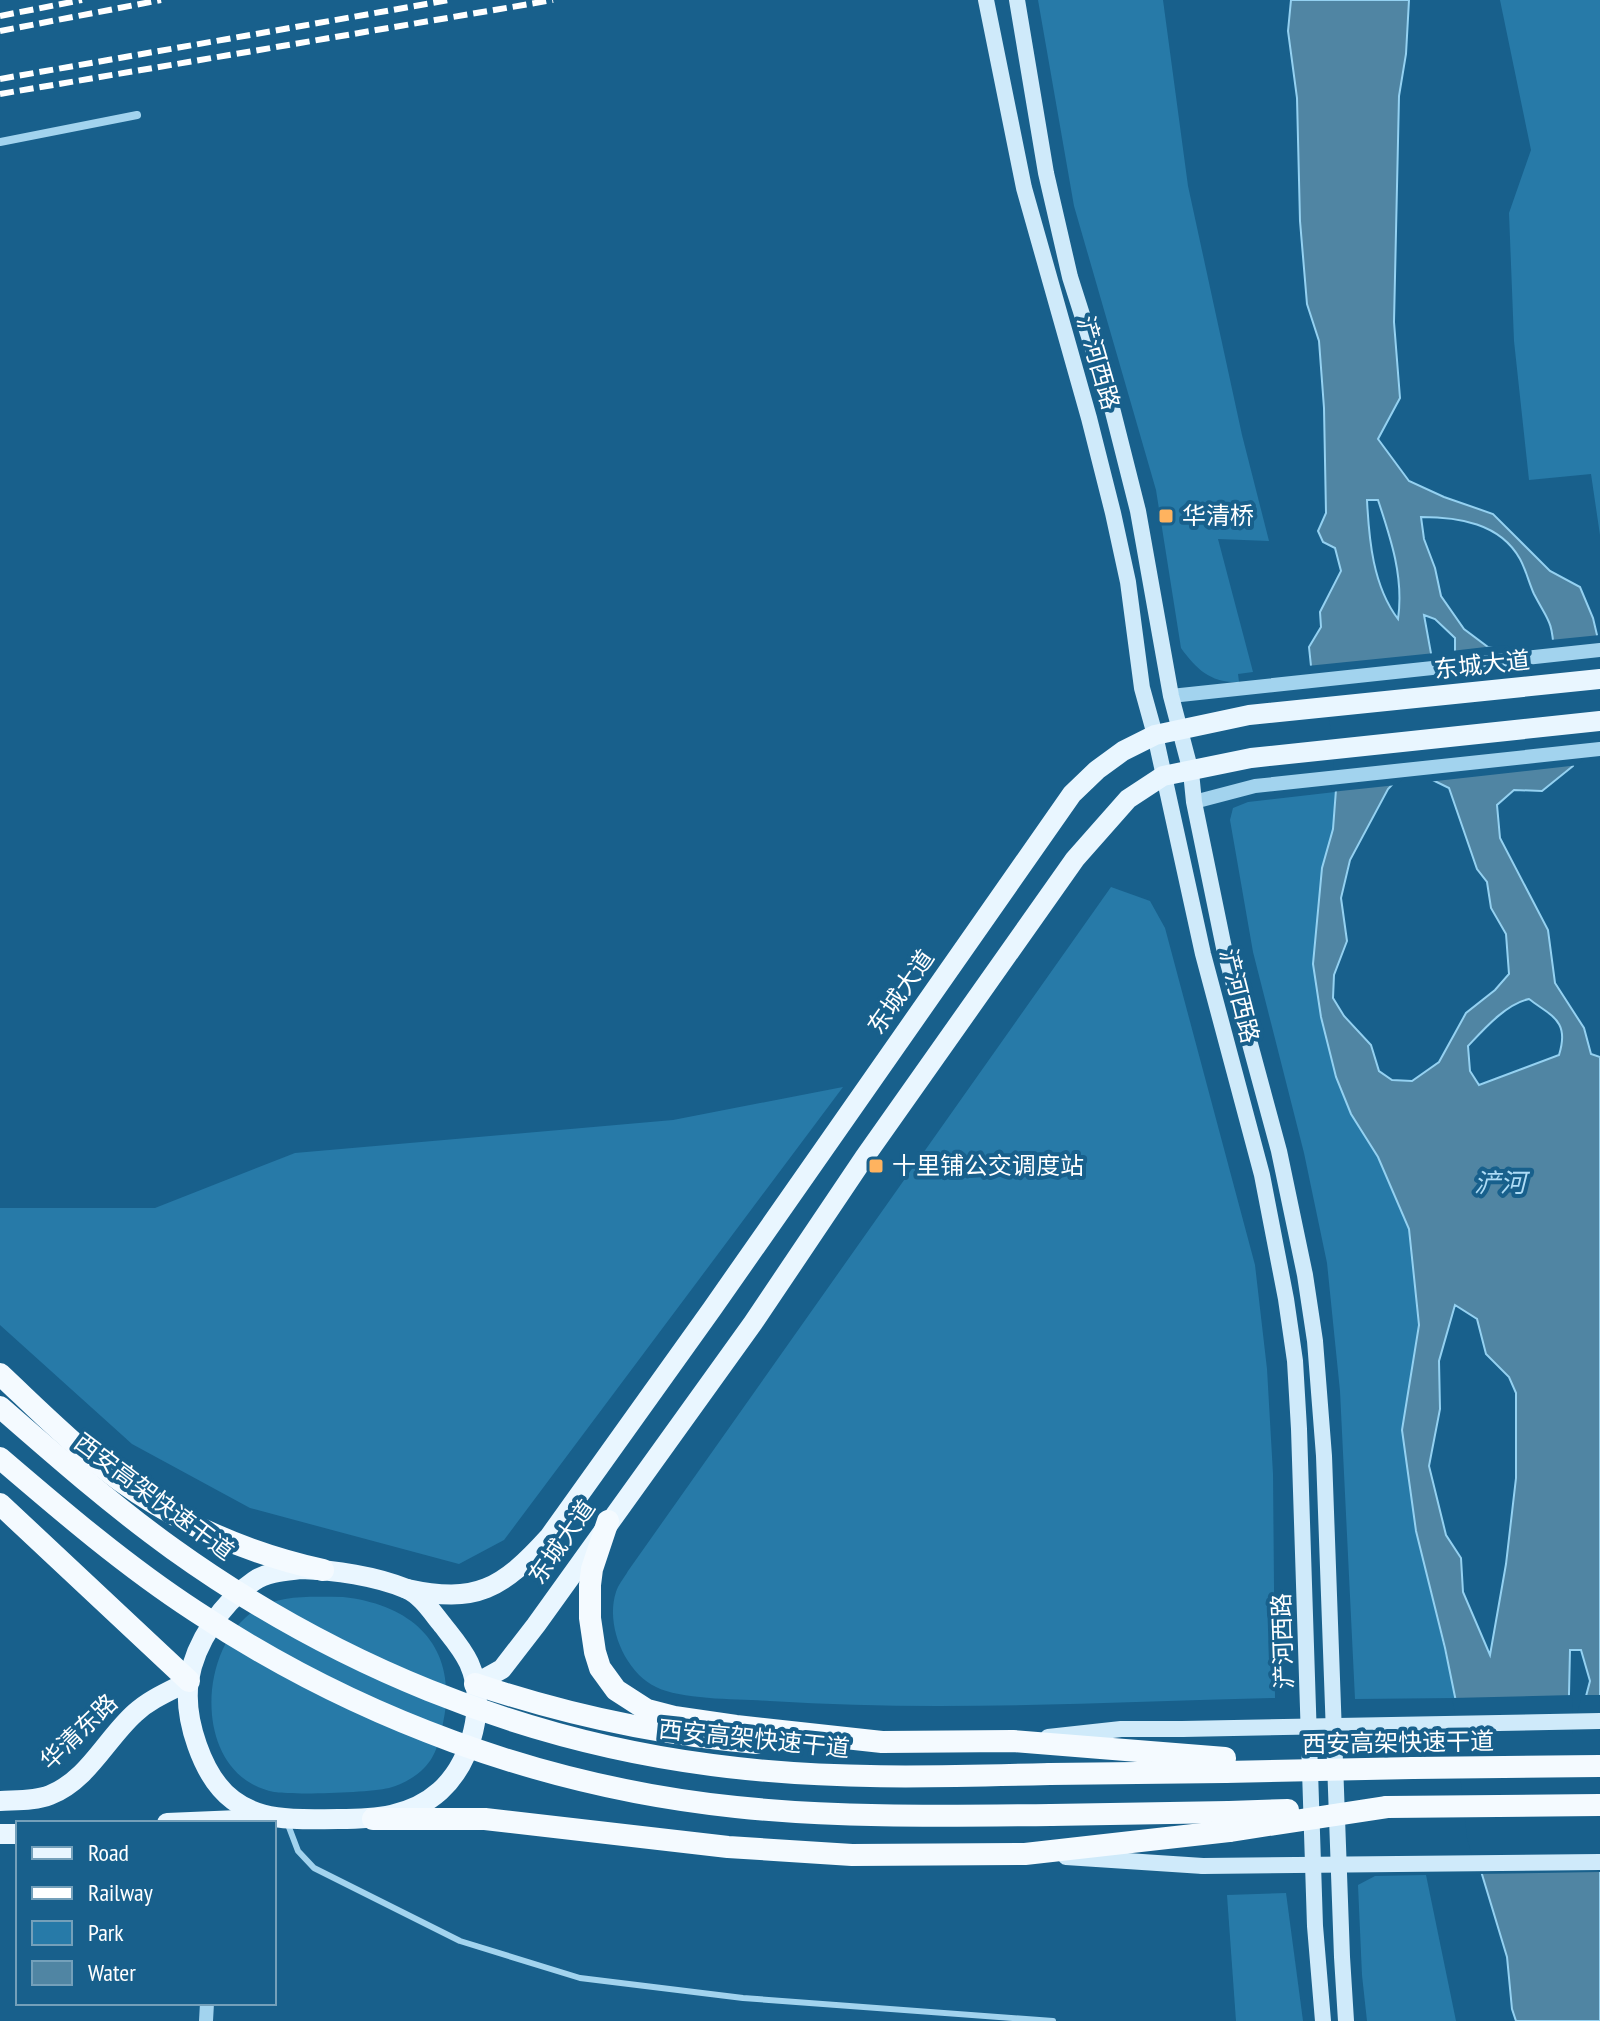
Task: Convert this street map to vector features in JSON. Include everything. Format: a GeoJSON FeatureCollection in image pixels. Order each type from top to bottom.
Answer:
{"type":"FeatureCollection","features":[{"type":"Feature","properties":{"kind":"highway"},"geometry":{"type":"LineString","coordinates":[[0,1374],[100,1465],[163,1508],[194,1526],[248,1550],[323,1570]]}},
{"type":"Feature","properties":{"kind":"highway","name":"西安高架快速干道"},"geometry":{"type":"LineString","coordinates":[[0,1407],[171,1548],[325,1642],[414,1686],[452,1701],[571,1737],[643,1754],[714,1766],[887,1777],[1050,1774],[1225,1765],[1413,1768],[1600,1766]]}},
{"type":"Feature","properties":{"kind":"highway"},"geometry":{"type":"LineString","coordinates":[[0,1458],[143,1575],[246,1643],[376,1710],[487,1754],[583,1781],[735,1807],[862,1814],[1051,1815],[1229,1821]]}},
{"type":"Feature","properties":{"kind":"highway"},"geometry":{"type":"LineString","coordinates":[[0,1504],[189,1681]]}},
{"type":"Feature","properties":{"kind":"highway"},"geometry":{"type":"LineString","coordinates":[[608,1521],[592,1569],[590,1618],[600,1668],[624,1697],[647,1710],[674,1717],[882,1742]]}},
{"type":"Feature","properties":{"kind":"highway"},"geometry":{"type":"LineString","coordinates":[[475,1684],[565,1712],[694,1736],[774,1744],[1013,1741],[1225,1765]]}},
{"type":"Feature","properties":{"kind":"highway"},"geometry":{"type":"LineString","coordinates":[[373,1819],[485,1819],[790,1852],[1025,1854],[1229,1821],[1387,1807],[1600,1805]]}},
{"type":"Feature","properties":{"kind":"main road","name":"浐河西路"},"geometry":{"type":"LineString","coordinates":[[986,0],[1024,188],[1113,513],[1128,582],[1142,688],[1216,1008],[1262,1175],[1286,1299],[1295,1361],[1315,1926],[1323,2021]]}},
{"type":"Feature","properties":{"kind":"main road","name":"浐河西路"},"geometry":{"type":"LineString","coordinates":[[1017,0],[1046,173],[1070,277],[1113,412],[1138,511],[1171,696],[1191,772],[1194,802],[1224,948],[1279,1151],[1295,1221],[1315,1341],[1324,1456],[1346,2021]]}},
{"type":"Feature","properties":{"kind":"main road","name":"东城大道"},"geometry":{"type":"LineString","coordinates":[[407,1589],[438,1596],[476,1593],[517,1569],[549,1537],[1072,794],[1097,770],[1123,751],[1155,735],[1249,715],[1600,679]]}},
{"type":"Feature","properties":{"kind":"main road","name":"东城大道"},"geometry":{"type":"LineString","coordinates":[[475,1684],[502,1669],[753,1323],[864,1158],[1075,859],[1128,799],[1163,776],[1251,758],[1600,721]]}},
{"type":"Feature","properties":{"kind":"main road"},"geometry":{"type":"LineString","coordinates":[[216,1821],[373,1819],[413,1809],[450,1781],[466,1756],[477,1698],[475,1684],[468,1659],[459,1646],[422,1601],[407,1589],[323,1570],[279,1572],[257,1579],[236,1595],[207,1632],[189,1681],[194,1733],[214,1782],[234,1801],[265,1815],[286,1819]]}},
{"type":"Feature","properties":{"kind":"main road","name":"华清东路"},"geometry":{"type":"LineString","coordinates":[[0,1801],[33,1799],[60,1789],[92,1763],[135,1713],[189,1681]]}},
{"type":"Feature","properties":{"kind":"main road"},"geometry":{"type":"LineString","coordinates":[[1013,1741],[1121,1729],[1600,1721]]}},
{"type":"Feature","properties":{"kind":"main road"},"geometry":{"type":"LineString","coordinates":[[1025,1854],[1203,1866],[1600,1862]]}},
{"type":"Feature","properties":{"kind":"street"},"geometry":{"type":"LineString","coordinates":[[0,142],[137,115]]}},
{"type":"Feature","properties":{"kind":"street"},"geometry":{"type":"LineString","coordinates":[[1171,696],[1600,650]]}},
{"type":"Feature","properties":{"kind":"street"},"geometry":{"type":"LineString","coordinates":[[1194,802],[1255,786],[1600,749]]}},
{"type":"Feature","properties":{"kind":"lane"},"geometry":{"type":"LineString","coordinates":[[286,1819],[298,1851],[314,1868],[460,1941],[580,1978],[743,1998],[1053,2021]]}},
{"type":"Feature","properties":{"kind":"green space"},"geometry":{"type":"Polygon","coordinates":[[[1038,0],[1163,0],[1188,186],[1242,435],[1269,541],[1218,539],[1253,672],[1238,674],[1239,682],[1220,680],[1206,674],[1181,648],[1156,490],[1074,206],[1038,0]]]}},
{"type":"Feature","properties":{"kind":"green space"},"geometry":{"type":"Polygon","coordinates":[[[1500,0],[1600,0],[1600,535],[1591,474],[1529,480],[1514,341],[1509,213],[1531,150],[1500,0]]]}},
{"type":"Feature","properties":{"kind":"green space"},"geometry":{"type":"Polygon","coordinates":[[[1335,792],[1333,829],[1322,868],[1313,964],[1351,1114],[1378,1157],[1409,1229],[1419,1325],[1402,1430],[1416,1531],[1456,1698],[1355,1699],[1340,1391],[1327,1263],[1304,1153],[1253,952],[1230,820],[1233,808],[1248,802],[1335,792]]]}},
{"type":"Feature","properties":{"kind":"green space"},"geometry":{"type":"Polygon","coordinates":[[[1111,887],[1150,901],[1165,928],[1255,1265],[1267,1369],[1273,1474],[1275,1698],[896,1706],[712,1698],[656,1687],[635,1670],[620,1646],[613,1605],[620,1584],[1111,887]]]}},
{"type":"Feature","properties":{"kind":"green space"},"geometry":{"type":"Polygon","coordinates":[[[843,1087],[504,1540],[459,1564],[250,1508],[132,1444],[0,1325],[0,1208],[155,1208],[295,1153],[673,1120],[843,1087]]]}},
{"type":"Feature","properties":{"kind":"green space"},"geometry":{"type":"Polygon","coordinates":[[[343,1597],[369,1602],[410,1621],[426,1635],[437,1652],[444,1673],[446,1696],[442,1730],[433,1755],[426,1766],[410,1779],[379,1790],[284,1793],[247,1781],[228,1762],[217,1738],[212,1710],[213,1681],[221,1653],[235,1629],[265,1605],[298,1598],[343,1597]]]}},
{"type":"Feature","properties":{"kind":"green space"},"geometry":{"type":"Polygon","coordinates":[[[1426,1875],[1456,2021],[1367,2021],[1358,1885],[1375,1876],[1426,1875]]]}},
{"type":"Feature","properties":{"kind":"green space"},"geometry":{"type":"Polygon","coordinates":[[[1286,1893],[1303,2021],[1236,2021],[1227,1895],[1286,1893]]]}},
{"type":"Feature","properties":{"kind":"water","name":"浐河"},"geometry":{"type":"Polygon","coordinates":[[[1291,0],[1409,0],[1406,54],[1399,96],[1394,322],[1400,398],[1378,439],[1409,481],[1493,514],[1550,571],[1580,587],[1597,635],[1573,766],[1542,791],[1514,790],[1497,805],[1500,838],[1548,930],[1555,983],[1584,1028],[1591,1054],[1600,1057],[1600,2021],[1516,2021],[1512,2009],[1507,1957],[1471,1838],[1463,1736],[1416,1531],[1402,1430],[1419,1325],[1409,1229],[1378,1157],[1351,1114],[1336,1077],[1321,1017],[1313,964],[1322,868],[1333,829],[1339,750],[1329,704],[1311,666],[1309,647],[1321,627],[1320,612],[1341,571],[1335,548],[1323,542],[1318,531],[1326,513],[1324,408],[1319,341],[1307,304],[1300,221],[1297,98],[1288,31],[1291,0]],[[1367,500],[1371,547],[1383,592],[1398,619],[1398,574],[1378,500],[1367,500]],[[1421,517],[1424,539],[1441,596],[1464,629],[1488,647],[1528,654],[1554,652],[1550,626],[1522,563],[1501,537],[1477,524],[1449,518],[1421,517]],[[1424,615],[1432,659],[1455,663],[1455,638],[1435,619],[1424,615]],[[1408,768],[1388,789],[1350,860],[1341,898],[1347,941],[1334,975],[1333,998],[1344,1016],[1371,1045],[1379,1071],[1392,1080],[1412,1081],[1439,1062],[1466,1013],[1495,990],[1509,974],[1506,934],[1491,908],[1487,882],[1477,869],[1449,788],[1408,768]],[[1529,999],[1512,1006],[1468,1046],[1470,1071],[1479,1085],[1559,1055],[1562,1034],[1556,1020],[1529,999]],[[1455,1305],[1439,1361],[1440,1409],[1429,1466],[1446,1535],[1461,1558],[1463,1592],[1490,1655],[1506,1564],[1516,1478],[1516,1393],[1509,1377],[1486,1354],[1477,1319],[1455,1305]],[[1570,1650],[1568,1738],[1575,1738],[1590,1681],[1581,1650],[1570,1650]]]}},
{"type":"Feature","properties":{"kind":"pier"},"geometry":{"type":"Polygon","coordinates":[[[1600,635],[1600,714],[1590,751],[1579,765],[1427,782],[1409,773],[1397,785],[1331,792],[1335,750],[1326,705],[1307,666],[1435,653],[1436,656],[1452,659],[1451,651],[1503,645],[1528,650],[1550,648],[1550,640],[1600,635]]]}},
{"type":"Feature","properties":{"kind":"pier"},"geometry":{"type":"Polygon","coordinates":[[[1573,1695],[1572,1734],[1582,1695],[1600,1695],[1600,1872],[1477,1874],[1467,1838],[1457,1746],[1459,1736],[1452,1698],[1573,1695]]]}},
{"type":"Feature","properties":{"kind":"railway"},"geometry":{"type":"LineString","coordinates":[[0,16],[82,0]]}},
{"type":"Feature","properties":{"kind":"railway"},"geometry":{"type":"LineString","coordinates":[[0,31],[161,0]]}},
{"type":"Feature","properties":{"kind":"railway"},"geometry":{"type":"LineString","coordinates":[[0,79],[449,0]]}},
{"type":"Feature","properties":{"kind":"railway"},"geometry":{"type":"LineString","coordinates":[[0,94],[553,0]]}},
{"type":"Feature","properties":{"kind":"place","name":"华清桥"},"geometry":{"type":"Point","coordinates":[1166,516]}},
{"type":"Feature","properties":{"kind":"place","name":"十里铺公交调度站"},"geometry":{"type":"Point","coordinates":[876,1166]}}]}
